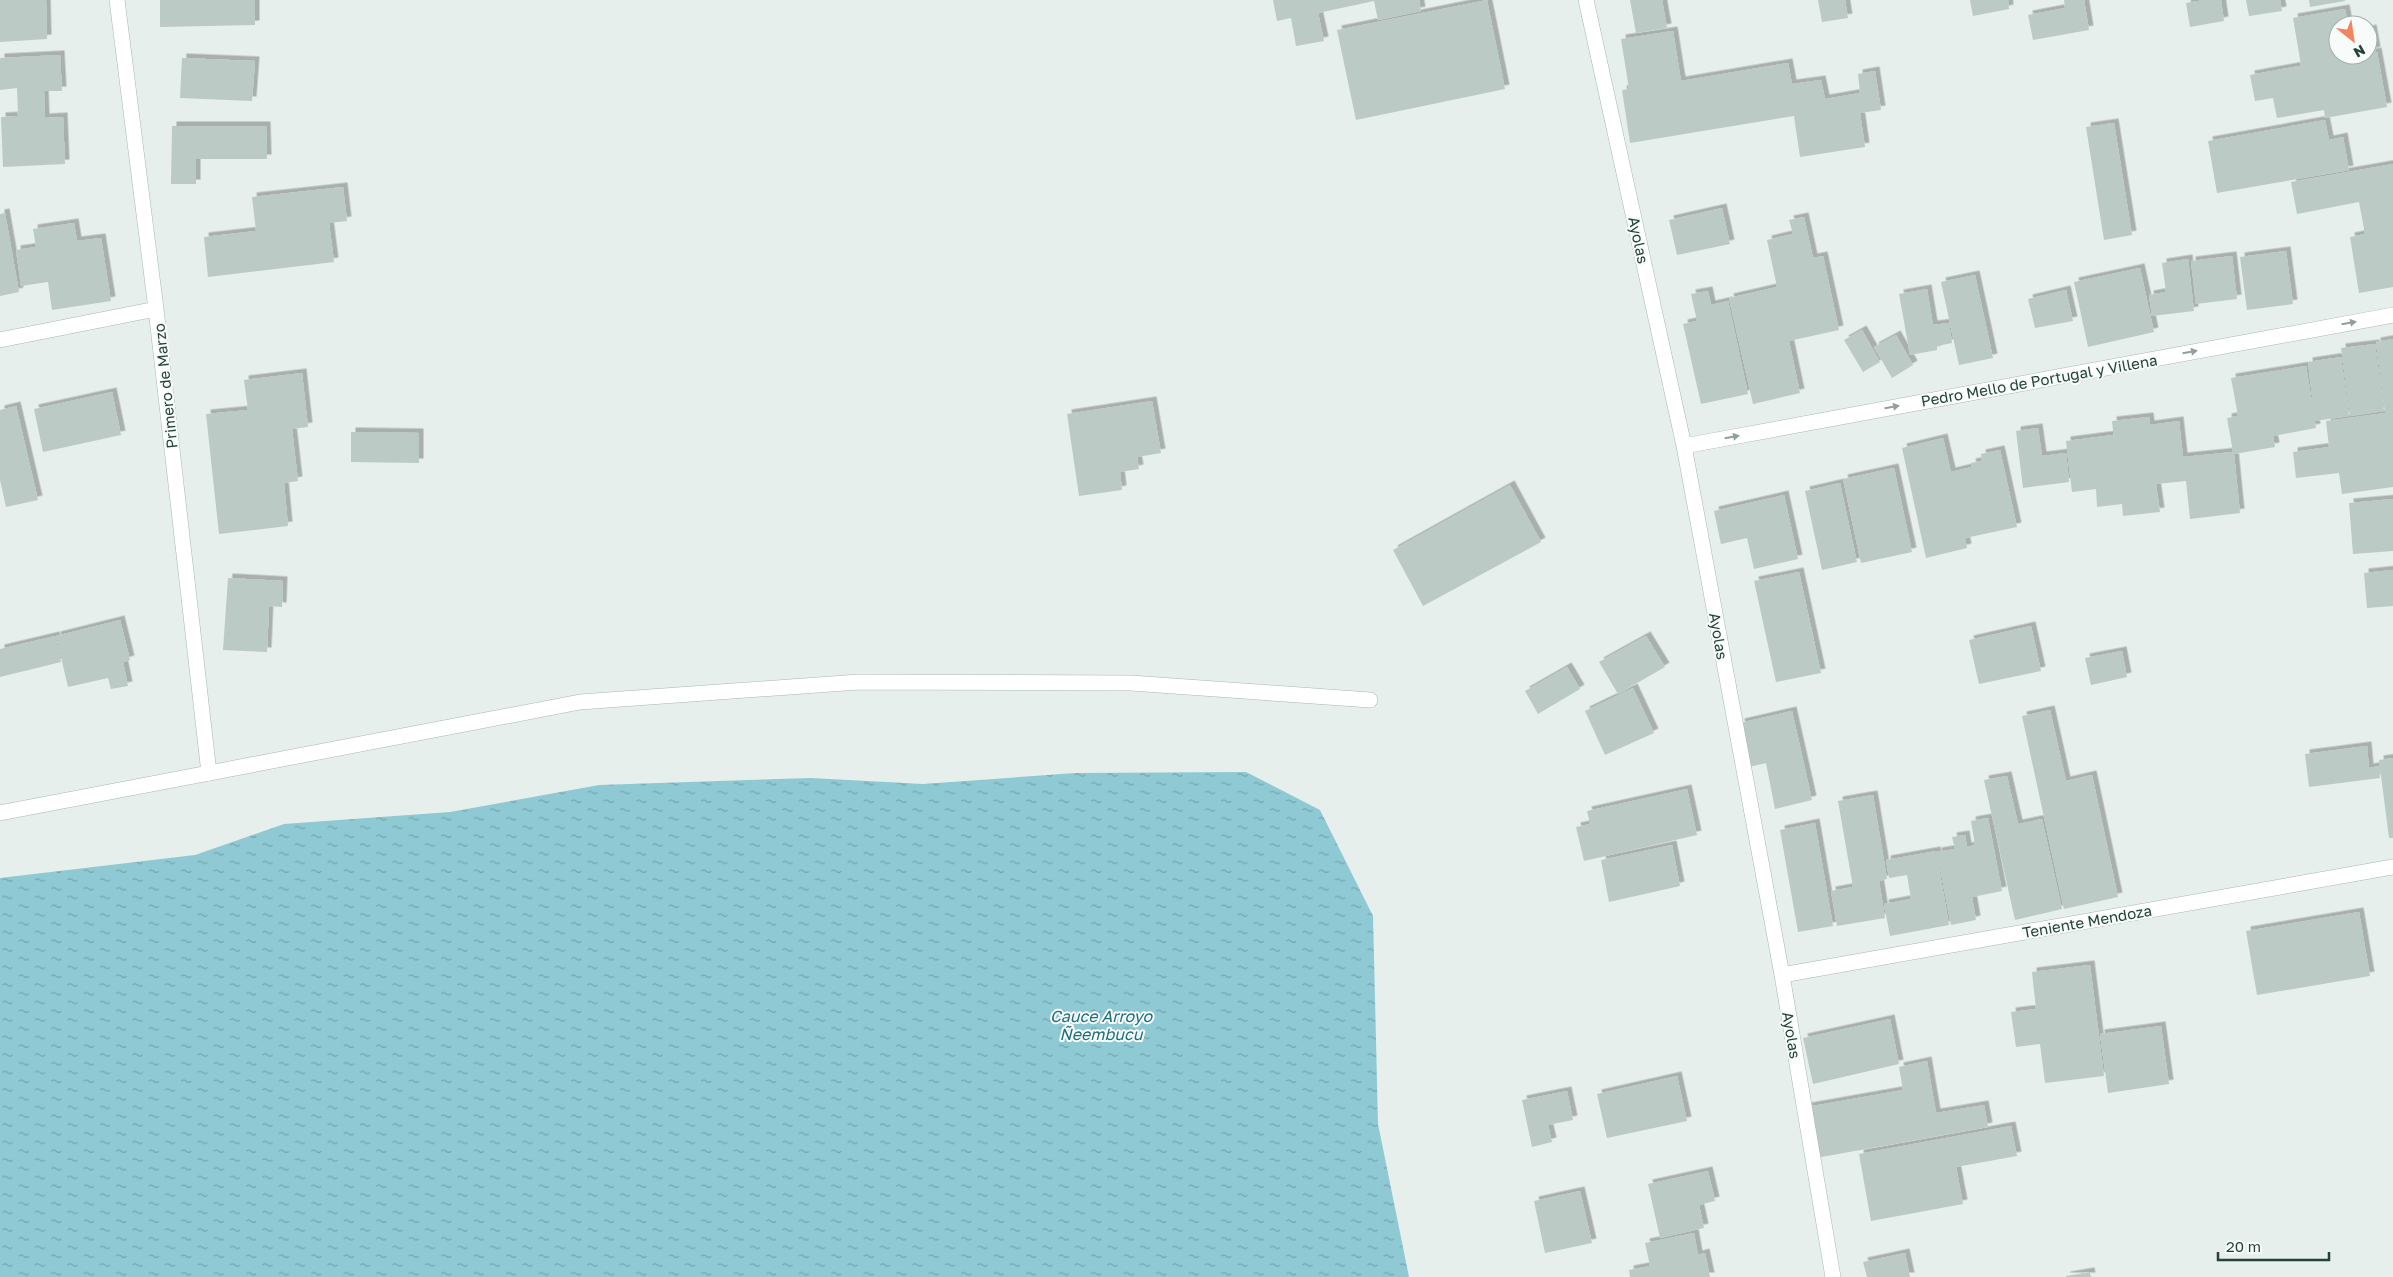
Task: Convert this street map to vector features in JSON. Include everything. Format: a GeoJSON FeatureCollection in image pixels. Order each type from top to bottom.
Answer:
{"type":"FeatureCollection","features":[{"type":"Feature","properties":{"kind":"street","name":"Primero de Marzo"},"geometry":{"type":"LineString","coordinates":[[117,0],[156,309],[209,773]]}},
{"type":"Feature","properties":{"kind":"street","name":"Ayolas"},"geometry":{"type":"LineString","coordinates":[[1586,0],[1684,446],[1782,974],[1833,1277]]}},
{"type":"Feature","properties":{"kind":"street"},"geometry":{"type":"LineString","coordinates":[[0,340],[156,309]]}},
{"type":"Feature","properties":{"kind":"street","name":"Pedro Mello de Portugal y Villena"},"geometry":{"type":"LineString","coordinates":[[1684,446],[2393,315]]}},
{"type":"Feature","properties":{"kind":"street"},"geometry":{"type":"LineString","coordinates":[[0,813],[580,702],[859,682],[1132,683],[1370,700]]}},
{"type":"Feature","properties":{"kind":"street","name":"Teniente Mendoza"},"geometry":{"type":"LineString","coordinates":[[1782,974],[2393,867]]}},
{"type":"Feature","properties":{"kind":"water","name":"Cauce Arroyo Ñeembucu"},"geometry":{"type":"Polygon","coordinates":[[[1246,772],[1320,810],[1373,916],[1378,1124],[1409,1277],[0,1277],[0,878],[195,855],[284,824],[450,812],[599,785],[811,778],[923,784],[1075,773],[1246,772]]]}},
{"type":"Feature","properties":{"kind":"building"},"geometry":{"type":"Polygon","coordinates":[[[0,0],[46,0],[47,39],[0,42],[0,0]]]}},
{"type":"Feature","properties":{"kind":"building"},"geometry":{"type":"Polygon","coordinates":[[[160,0],[255,0],[255,25],[160,27],[160,0]]]}},
{"type":"Feature","properties":{"kind":"building"},"geometry":{"type":"Polygon","coordinates":[[[1273,0],[1419,0],[1421,11],[1378,20],[1374,1],[1318,13],[1324,41],[1296,46],[1291,18],[1277,21],[1273,0]]]}},
{"type":"Feature","properties":{"kind":"building"},"geometry":{"type":"Polygon","coordinates":[[[1487,0],[1505,89],[1356,120],[1337,30],[1487,0]]]}},
{"type":"Feature","properties":{"kind":"building"},"geometry":{"type":"Polygon","coordinates":[[[1630,0],[1662,0],[1667,28],[1636,33],[1630,0]]]}},
{"type":"Feature","properties":{"kind":"building"},"geometry":{"type":"Polygon","coordinates":[[[1818,0],[1845,0],[1848,18],[1822,22],[1818,0]]]}},
{"type":"Feature","properties":{"kind":"building"},"geometry":{"type":"Polygon","coordinates":[[[1970,0],[2008,0],[2009,9],[1973,16],[1970,0]]]}},
{"type":"Feature","properties":{"kind":"building"},"geometry":{"type":"Polygon","coordinates":[[[2064,0],[2084,0],[2089,30],[2033,40],[2028,15],[2065,8],[2064,0]]]}},
{"type":"Feature","properties":{"kind":"building"},"geometry":{"type":"Polygon","coordinates":[[[2221,0],[2224,21],[2190,27],[2186,3],[2221,0]]]}},
{"type":"Feature","properties":{"kind":"building"},"geometry":{"type":"Polygon","coordinates":[[[2246,0],[2280,0],[2282,11],[2249,16],[2246,0]]]}},
{"type":"Feature","properties":{"kind":"building"},"geometry":{"type":"Polygon","coordinates":[[[2309,0],[2345,0],[2345,1],[2310,7],[2309,0]]]}},
{"type":"Feature","properties":{"kind":"building"},"geometry":{"type":"Polygon","coordinates":[[[2345,9],[2346,15],[2328,15],[2328,60],[2301,65],[2293,18],[2345,9]]]}},
{"type":"Feature","properties":{"kind":"building"},"geometry":{"type":"Polygon","coordinates":[[[1673,31],[1681,81],[1788,63],[1792,84],[1821,80],[1825,99],[1860,93],[1858,74],[1875,71],[1881,110],[1860,113],[1865,147],[1800,157],[1794,116],[1630,143],[1622,90],[1629,89],[1621,39],[1673,31]]]}},
{"type":"Feature","properties":{"kind":"building"},"geometry":{"type":"Polygon","coordinates":[[[60,55],[62,91],[44,91],[45,118],[63,117],[65,164],[3,167],[1,117],[18,116],[17,88],[0,90],[0,58],[60,55]]]}},
{"type":"Feature","properties":{"kind":"building"},"geometry":{"type":"Polygon","coordinates":[[[182,58],[255,61],[252,101],[180,98],[182,58]]]}},
{"type":"Feature","properties":{"kind":"building"},"geometry":{"type":"Polygon","coordinates":[[[2378,58],[2387,107],[2325,118],[2324,110],[2277,118],[2273,98],[2255,101],[2250,75],[2328,61],[2328,65],[2378,65],[2378,58]]]}},
{"type":"Feature","properties":{"kind":"building"},"geometry":{"type":"Polygon","coordinates":[[[2325,120],[2329,140],[2343,137],[2349,170],[2217,193],[2208,141],[2325,120]]]}},
{"type":"Feature","properties":{"kind":"building"},"geometry":{"type":"Polygon","coordinates":[[[2114,123],[2132,235],[2104,240],[2086,127],[2114,123]]]}},
{"type":"Feature","properties":{"kind":"building"},"geometry":{"type":"Polygon","coordinates":[[[172,126],[266,126],[267,159],[196,159],[196,184],[171,184],[172,126]]]}},
{"type":"Feature","properties":{"kind":"building"},"geometry":{"type":"Polygon","coordinates":[[[2393,164],[2393,287],[2359,293],[2350,237],[2365,234],[2359,202],[2297,214],[2291,182],[2393,164]]]}},
{"type":"Feature","properties":{"kind":"building"},"geometry":{"type":"Polygon","coordinates":[[[343,187],[347,221],[329,223],[334,262],[208,277],[204,237],[256,231],[252,197],[343,187]]]}},
{"type":"Feature","properties":{"kind":"building"},"geometry":{"type":"Polygon","coordinates":[[[1722,208],[1730,244],[1677,255],[1669,220],[1722,208]]]}},
{"type":"Feature","properties":{"kind":"building"},"geometry":{"type":"Polygon","coordinates":[[[5,213],[19,292],[0,296],[0,214],[5,213]]]}},
{"type":"Feature","properties":{"kind":"building"},"geometry":{"type":"Polygon","coordinates":[[[1804,217],[1813,258],[1823,256],[1839,330],[1789,341],[1800,393],[1753,404],[1729,298],[1777,287],[1767,240],[1793,234],[1789,220],[1804,217]]]}},
{"type":"Feature","properties":{"kind":"building"},"geometry":{"type":"Polygon","coordinates":[[[74,223],[77,241],[101,238],[111,301],[52,310],[48,282],[21,286],[16,250],[36,247],[33,229],[74,223]]]}},
{"type":"Feature","properties":{"kind":"building"},"geometry":{"type":"Polygon","coordinates":[[[2286,251],[2293,304],[2247,310],[2240,257],[2286,251]]]}},
{"type":"Feature","properties":{"kind":"building"},"geometry":{"type":"Polygon","coordinates":[[[2232,256],[2237,299],[2196,304],[2191,261],[2232,256]]]}},
{"type":"Feature","properties":{"kind":"building"},"geometry":{"type":"Polygon","coordinates":[[[2188,259],[2194,311],[2152,316],[2149,295],[2166,292],[2162,263],[2188,259]]]}},
{"type":"Feature","properties":{"kind":"building"},"geometry":{"type":"Polygon","coordinates":[[[2140,268],[2154,332],[2088,347],[2074,282],[2140,268]]]}},
{"type":"Feature","properties":{"kind":"building"},"geometry":{"type":"Polygon","coordinates":[[[1975,275],[1993,358],[1959,365],[1941,282],[1975,275]]]}},
{"type":"Feature","properties":{"kind":"building"},"geometry":{"type":"Polygon","coordinates":[[[1927,289],[1933,325],[1949,323],[1952,343],[1937,346],[1937,350],[1910,355],[1899,294],[1927,289]]]}},
{"type":"Feature","properties":{"kind":"building"},"geometry":{"type":"Polygon","coordinates":[[[2066,290],[2073,321],[2035,328],[2028,299],[2066,290]]]}},
{"type":"Feature","properties":{"kind":"building"},"geometry":{"type":"Polygon","coordinates":[[[1708,291],[1711,305],[1728,301],[1748,394],[1701,404],[1683,324],[1697,321],[1691,294],[1708,291]]]}},
{"type":"Feature","properties":{"kind":"building"},"geometry":{"type":"Polygon","coordinates":[[[1862,330],[1880,362],[1863,372],[1844,340],[1862,330]]]}},
{"type":"Feature","properties":{"kind":"building"},"geometry":{"type":"Polygon","coordinates":[[[1896,335],[1913,365],[1892,378],[1874,347],[1896,335]]]}},
{"type":"Feature","properties":{"kind":"building"},"geometry":{"type":"Polygon","coordinates":[[[2393,339],[2393,411],[2385,412],[2376,342],[2393,339]]]}},
{"type":"Feature","properties":{"kind":"building"},"geometry":{"type":"Polygon","coordinates":[[[2375,344],[2384,411],[2350,416],[2341,348],[2375,344]]]}},
{"type":"Feature","properties":{"kind":"building"},"geometry":{"type":"Polygon","coordinates":[[[2341,357],[2349,416],[2315,421],[2308,362],[2341,357]]]}},
{"type":"Feature","properties":{"kind":"building"},"geometry":{"type":"Polygon","coordinates":[[[2306,366],[2316,428],[2273,436],[2275,447],[2234,454],[2240,513],[2190,519],[2186,481],[2156,484],[2160,512],[2123,516],[2122,504],[2097,507],[2096,489],[2072,492],[2066,441],[2113,435],[2116,458],[2112,421],[2149,417],[2150,425],[2179,421],[2183,457],[2233,452],[2227,418],[2238,416],[2231,378],[2306,366]]]}},
{"type":"Feature","properties":{"kind":"building"},"geometry":{"type":"Polygon","coordinates":[[[302,373],[308,427],[292,429],[298,481],[284,483],[288,526],[219,534],[206,414],[248,410],[244,380],[302,373]]]}},
{"type":"Feature","properties":{"kind":"building"},"geometry":{"type":"Polygon","coordinates":[[[112,392],[121,435],[43,452],[34,409],[112,392]]]}},
{"type":"Feature","properties":{"kind":"building"},"geometry":{"type":"Polygon","coordinates":[[[1152,401],[1161,453],[1137,457],[1139,469],[1120,472],[1122,490],[1079,496],[1067,414],[1152,401]]]}},
{"type":"Feature","properties":{"kind":"building"},"geometry":{"type":"Polygon","coordinates":[[[16,406],[38,500],[6,507],[0,480],[0,410],[16,406]]]}},
{"type":"Feature","properties":{"kind":"building"},"geometry":{"type":"Polygon","coordinates":[[[2393,412],[2393,487],[2342,494],[2339,473],[2296,478],[2293,452],[2329,447],[2326,421],[2393,412]]]}},
{"type":"Feature","properties":{"kind":"building"},"geometry":{"type":"Polygon","coordinates":[[[2038,428],[2042,456],[2066,453],[2069,482],[2023,488],[2016,431],[2038,428]]]}},
{"type":"Feature","properties":{"kind":"building"},"geometry":{"type":"Polygon","coordinates":[[[351,432],[419,433],[419,463],[351,462],[351,432]]]}},
{"type":"Feature","properties":{"kind":"building"},"geometry":{"type":"Polygon","coordinates":[[[1943,438],[1951,472],[1972,467],[1971,463],[1982,461],[1981,454],[2000,450],[2017,527],[1965,538],[1967,548],[1926,558],[1902,448],[1943,438]]]}},
{"type":"Feature","properties":{"kind":"building"},"geometry":{"type":"Polygon","coordinates":[[[1894,468],[1912,552],[1861,563],[1843,479],[1894,468]]]}},
{"type":"Feature","properties":{"kind":"building"},"geometry":{"type":"Polygon","coordinates":[[[1840,483],[1857,562],[1822,570],[1805,491],[1840,483]]]}},
{"type":"Feature","properties":{"kind":"building"},"geometry":{"type":"Polygon","coordinates":[[[1510,485],[1541,542],[1423,606],[1393,550],[1510,485]]]}},
{"type":"Feature","properties":{"kind":"building"},"geometry":{"type":"Polygon","coordinates":[[[1784,495],[1798,559],[1754,569],[1747,538],[1721,544],[1714,511],[1784,495]]]}},
{"type":"Feature","properties":{"kind":"building"},"geometry":{"type":"Polygon","coordinates":[[[2393,499],[2393,551],[2353,554],[2349,503],[2393,499]]]}},
{"type":"Feature","properties":{"kind":"building"},"geometry":{"type":"Polygon","coordinates":[[[2393,570],[2393,606],[2367,608],[2364,573],[2393,570]]]}},
{"type":"Feature","properties":{"kind":"building"},"geometry":{"type":"Polygon","coordinates":[[[1799,572],[1821,673],[1776,682],[1754,581],[1799,572]]]}},
{"type":"Feature","properties":{"kind":"building"},"geometry":{"type":"Polygon","coordinates":[[[228,578],[283,581],[282,607],[269,606],[267,652],[223,650],[228,578]]]}},
{"type":"Feature","properties":{"kind":"building"},"geometry":{"type":"Polygon","coordinates":[[[120,620],[130,660],[123,662],[128,686],[111,689],[108,678],[68,687],[56,636],[120,620]]]}},
{"type":"Feature","properties":{"kind":"building"},"geometry":{"type":"Polygon","coordinates":[[[2031,626],[2041,671],[1979,684],[1969,640],[2031,626]]]}},
{"type":"Feature","properties":{"kind":"building"},"geometry":{"type":"Polygon","coordinates":[[[55,636],[61,662],[0,677],[0,649],[55,636]]]}},
{"type":"Feature","properties":{"kind":"building"},"geometry":{"type":"Polygon","coordinates":[[[1646,636],[1665,667],[1618,694],[1599,662],[1646,636]]]}},
{"type":"Feature","properties":{"kind":"building"},"geometry":{"type":"Polygon","coordinates":[[[2122,651],[2127,677],[2091,685],[2085,658],[2122,651]]]}},
{"type":"Feature","properties":{"kind":"building"},"geometry":{"type":"Polygon","coordinates":[[[1567,667],[1580,689],[1538,714],[1525,691],[1567,667]]]}},
{"type":"Feature","properties":{"kind":"building"},"geometry":{"type":"Polygon","coordinates":[[[1633,688],[1654,733],[1605,755],[1585,711],[1633,688]]]}},
{"type":"Feature","properties":{"kind":"building"},"geometry":{"type":"Polygon","coordinates":[[[2050,710],[2066,781],[2092,775],[2118,897],[2064,909],[2022,716],[2050,710]]]}},
{"type":"Feature","properties":{"kind":"building"},"geometry":{"type":"Polygon","coordinates":[[[1792,711],[1812,800],[1775,809],[1766,763],[1749,767],[1740,723],[1792,711]]]}},
{"type":"Feature","properties":{"kind":"building"},"geometry":{"type":"Polygon","coordinates":[[[2367,746],[2369,768],[2379,766],[2380,778],[2309,787],[2305,754],[2367,746]]]}},
{"type":"Feature","properties":{"kind":"building"},"geometry":{"type":"Polygon","coordinates":[[[2393,758],[2393,838],[2389,838],[2379,760],[2393,758]]]}},
{"type":"Feature","properties":{"kind":"building"},"geometry":{"type":"Polygon","coordinates":[[[2007,776],[2018,824],[2042,819],[2062,909],[2015,920],[1984,780],[2007,776]]]}},
{"type":"Feature","properties":{"kind":"building"},"geometry":{"type":"Polygon","coordinates":[[[1687,789],[1697,835],[1584,861],[1576,827],[1590,824],[1587,811],[1687,789]]]}},
{"type":"Feature","properties":{"kind":"building"},"geometry":{"type":"Polygon","coordinates":[[[1873,795],[1887,879],[1879,881],[1885,918],[1837,926],[1831,891],[1853,887],[1838,801],[1873,795]]]}},
{"type":"Feature","properties":{"kind":"building"},"geometry":{"type":"Polygon","coordinates":[[[1988,818],[2002,891],[1972,897],[1976,920],[1951,925],[1937,852],[1955,849],[1952,837],[1965,835],[1967,847],[1975,845],[1971,821],[1988,818]]]}},
{"type":"Feature","properties":{"kind":"building"},"geometry":{"type":"Polygon","coordinates":[[[1815,823],[1833,926],[1798,932],[1780,830],[1815,823]]]}},
{"type":"Feature","properties":{"kind":"building"},"geometry":{"type":"Polygon","coordinates":[[[1672,845],[1680,886],[1609,902],[1601,860],[1672,845]]]}},
{"type":"Feature","properties":{"kind":"building"},"geometry":{"type":"Polygon","coordinates":[[[1936,851],[1949,925],[1890,936],[1884,904],[1911,899],[1907,875],[1889,878],[1886,860],[1936,851]]]}},
{"type":"Feature","properties":{"kind":"building"},"geometry":{"type":"Polygon","coordinates":[[[2359,912],[2370,976],[2257,995],[2246,931],[2359,912]]]}},
{"type":"Feature","properties":{"kind":"building"},"geometry":{"type":"Polygon","coordinates":[[[2090,965],[2104,1076],[2045,1083],[2040,1044],[2016,1047],[2011,1012],[2036,1009],[2032,972],[2090,965]]]}},
{"type":"Feature","properties":{"kind":"building"},"geometry":{"type":"Polygon","coordinates":[[[1890,1019],[1899,1064],[1813,1084],[1803,1038],[1890,1019]]]}},
{"type":"Feature","properties":{"kind":"building"},"geometry":{"type":"Polygon","coordinates":[[[2161,1026],[2169,1084],[2108,1093],[2100,1034],[2161,1026]]]}},
{"type":"Feature","properties":{"kind":"building"},"geometry":{"type":"Polygon","coordinates":[[[1927,1061],[1936,1113],[1984,1105],[1988,1127],[1816,1158],[1807,1107],[1903,1090],[1899,1067],[1927,1061]]]}},
{"type":"Feature","properties":{"kind":"building"},"geometry":{"type":"Polygon","coordinates":[[[1677,1076],[1687,1121],[1607,1138],[1597,1094],[1677,1076]]]}},
{"type":"Feature","properties":{"kind":"building"},"geometry":{"type":"Polygon","coordinates":[[[1567,1091],[1573,1120],[1548,1125],[1552,1142],[1532,1147],[1522,1100],[1567,1091]]]}},
{"type":"Feature","properties":{"kind":"building"},"geometry":{"type":"Polygon","coordinates":[[[2011,1126],[2017,1156],[1956,1167],[1963,1204],[1871,1221],[1859,1154],[2011,1126]]]}},
{"type":"Feature","properties":{"kind":"building"},"geometry":{"type":"Polygon","coordinates":[[[1708,1171],[1715,1201],[1699,1205],[1704,1228],[1660,1238],[1648,1184],[1708,1171]]]}},
{"type":"Feature","properties":{"kind":"building"},"geometry":{"type":"Polygon","coordinates":[[[1580,1191],[1592,1243],[1545,1253],[1534,1201],[1580,1191]]]}},
{"type":"Feature","properties":{"kind":"building"},"geometry":{"type":"Polygon","coordinates":[[[1694,1233],[1698,1255],[1705,1253],[1710,1277],[1630,1277],[1629,1270],[1650,1266],[1645,1243],[1694,1233]]]}},
{"type":"Feature","properties":{"kind":"building"},"geometry":{"type":"Polygon","coordinates":[[[1905,1253],[1910,1277],[1867,1277],[1863,1262],[1905,1253]]]}},
{"type":"Feature","properties":{"kind":"building"},"geometry":{"type":"Polygon","coordinates":[[[2090,1272],[2091,1277],[2066,1277],[2066,1276],[2090,1272]]]}}]}
